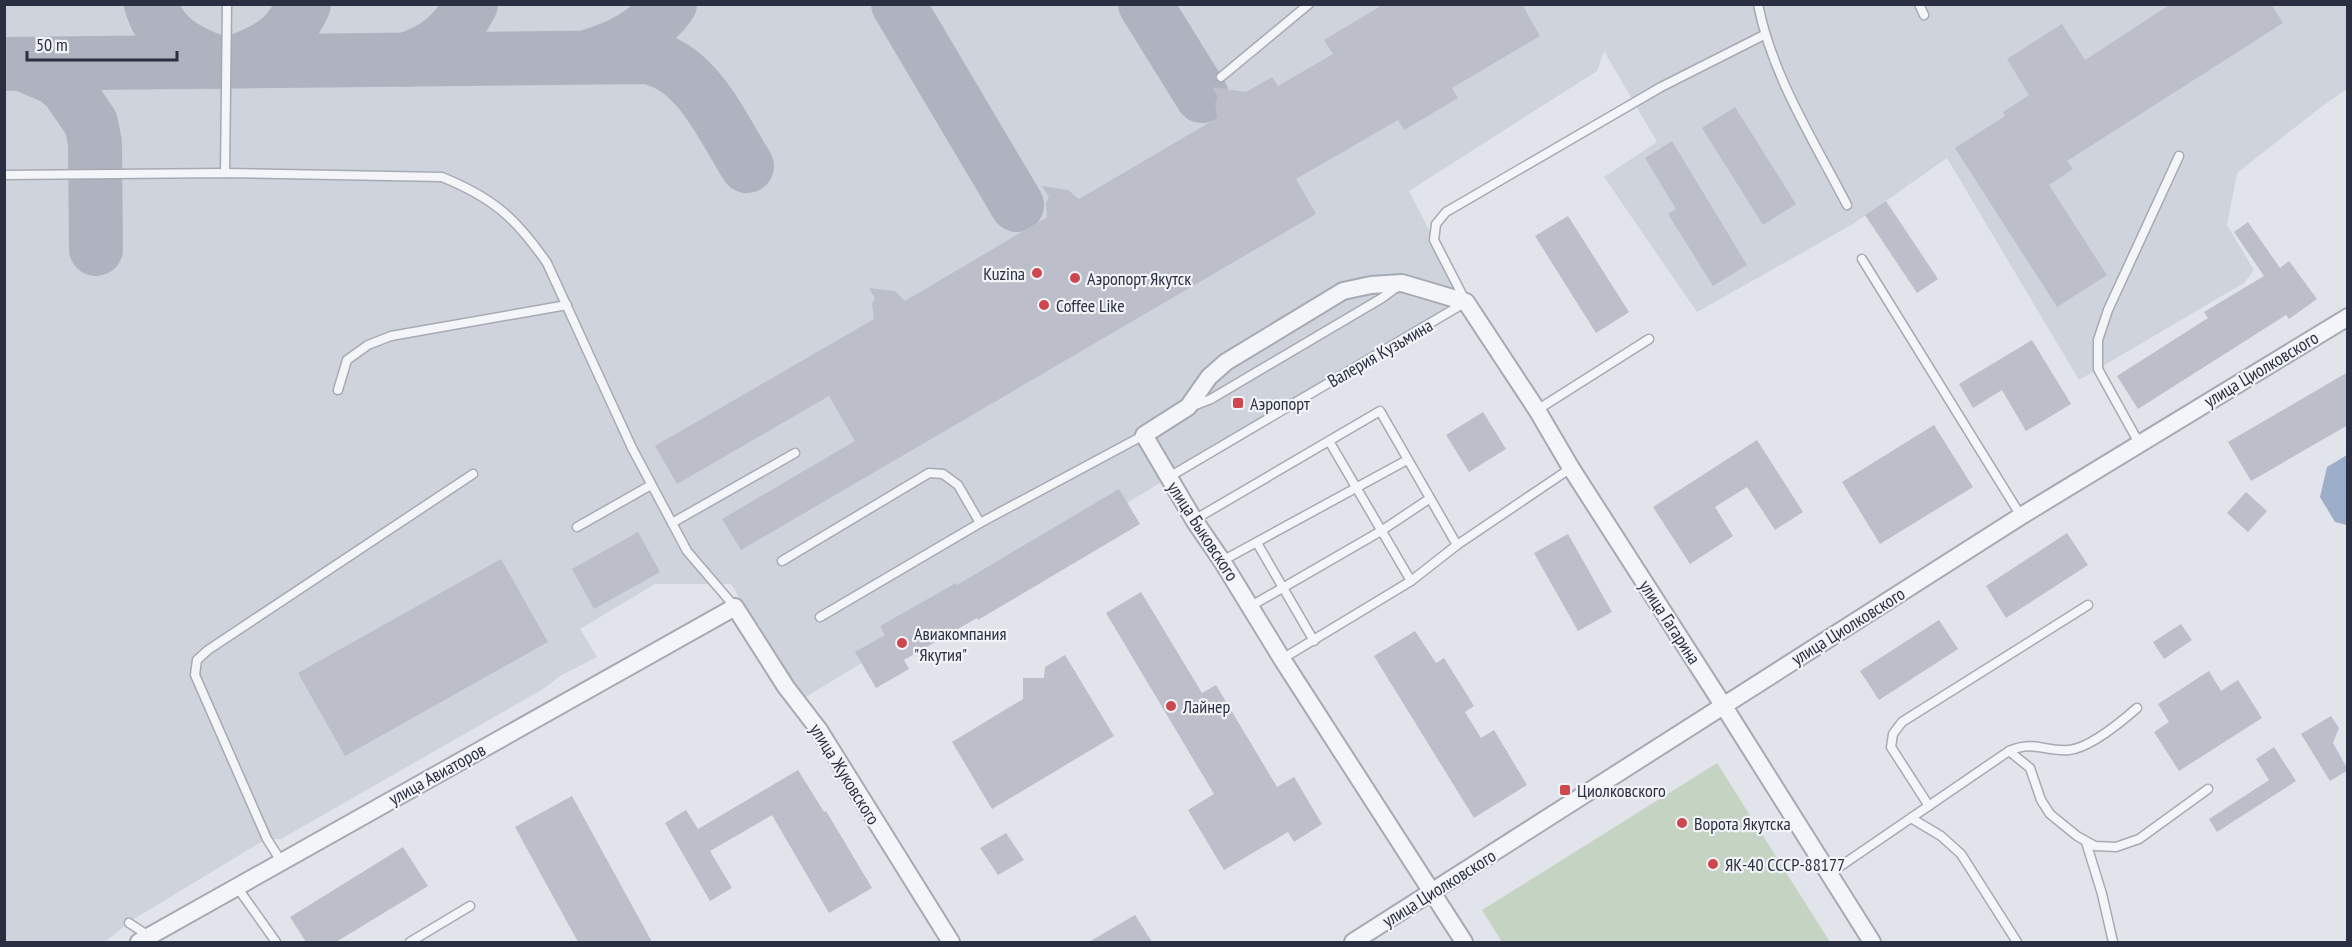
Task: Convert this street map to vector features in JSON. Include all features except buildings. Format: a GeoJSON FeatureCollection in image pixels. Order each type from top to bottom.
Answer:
{"type":"FeatureCollection","features":[{"type":"Feature","properties":{"kind":"street"},"geometry":{"type":"LineString","coordinates":[[1144,435],[1188,408],[1209,377],[1226,362],[1343,291],[1371,285],[1402,283],[1466,302]]}},
{"type":"Feature","properties":{"kind":"street","name":"улица Гагарина"},"geometry":{"type":"LineString","coordinates":[[1466,302],[1537,410],[1571,468],[1872,942]]}},
{"type":"Feature","properties":{"kind":"street","name":"улица Циолковского"},"geometry":{"type":"LineString","coordinates":[[1353,942],[2021,516],[2348,317]]}},
{"type":"Feature","properties":{"kind":"street","name":"улица Быковского"},"geometry":{"type":"LineString","coordinates":[[1144,435],[1194,520],[1464,942]]}},
{"type":"Feature","properties":{"kind":"street","name":"улица Авиаторов"},"geometry":{"type":"LineString","coordinates":[[144,939],[735,608]]}},
{"type":"Feature","properties":{"kind":"street","name":"улица Жуковского"},"geometry":{"type":"LineString","coordinates":[[735,608],[786,687],[819,730],[951,942]]}},
{"type":"Feature","properties":{"kind":"lane"},"geometry":{"type":"LineString","coordinates":[[225,173],[227,4]]}},
{"type":"Feature","properties":{"kind":"lane"},"geometry":{"type":"LineString","coordinates":[[1221,77],[1309,4]]}},
{"type":"Feature","properties":{"kind":"lane"},"geometry":{"type":"LineString","coordinates":[[1758,4],[1764,35],[1779,73],[1847,205]]}},
{"type":"Feature","properties":{"kind":"lane"},"geometry":{"type":"LineString","coordinates":[[1919,4],[1924,15]]}},
{"type":"Feature","properties":{"kind":"lane"},"geometry":{"type":"LineString","coordinates":[[1466,302],[1434,240],[1436,224],[1446,212],[1661,87],[1764,35]]}},
{"type":"Feature","properties":{"kind":"lane"},"geometry":{"type":"LineString","coordinates":[[2139,443],[2098,369],[2098,340],[2108,310],[2179,156]]}},
{"type":"Feature","properties":{"kind":"lane"},"geometry":{"type":"LineString","coordinates":[[4,175],[225,173],[442,177],[474,190],[503,210],[529,237],[548,263],[651,485],[687,551],[735,608]]}},
{"type":"Feature","properties":{"kind":"lane"},"geometry":{"type":"LineString","coordinates":[[1862,259],[2021,516]]}},
{"type":"Feature","properties":{"kind":"lane"},"geometry":{"type":"LineString","coordinates":[[1188,408],[1211,399],[1382,298],[1402,283]]}},
{"type":"Feature","properties":{"kind":"lane","name":"Валерия Кузьмина"},"geometry":{"type":"LineString","coordinates":[[1169,477],[1466,302]]}},
{"type":"Feature","properties":{"kind":"lane"},"geometry":{"type":"LineString","coordinates":[[338,390],[347,360],[368,345],[391,336],[567,305]]}},
{"type":"Feature","properties":{"kind":"lane"},"geometry":{"type":"LineString","coordinates":[[1537,410],[1649,339]]}},
{"type":"Feature","properties":{"kind":"lane"},"geometry":{"type":"LineString","coordinates":[[1194,520],[1380,411],[1429,499],[1458,545]]}},
{"type":"Feature","properties":{"kind":"lane"},"geometry":{"type":"LineString","coordinates":[[820,616],[980,523],[1144,435]]}},
{"type":"Feature","properties":{"kind":"lane"},"geometry":{"type":"LineString","coordinates":[[1329,441],[1411,581]]}},
{"type":"Feature","properties":{"kind":"lane"},"geometry":{"type":"LineString","coordinates":[[672,523],[795,453]]}},
{"type":"Feature","properties":{"kind":"lane"},"geometry":{"type":"LineString","coordinates":[[1222,561],[1407,459]]}},
{"type":"Feature","properties":{"kind":"lane"},"geometry":{"type":"LineString","coordinates":[[1282,659],[1411,581],[1458,545],[1571,468]]}},
{"type":"Feature","properties":{"kind":"lane"},"geometry":{"type":"LineString","coordinates":[[782,561],[929,473],[943,474],[958,485],[980,523]]}},
{"type":"Feature","properties":{"kind":"lane"},"geometry":{"type":"LineString","coordinates":[[281,861],[267,839],[195,675],[197,660],[208,650],[473,474]]}},
{"type":"Feature","properties":{"kind":"lane"},"geometry":{"type":"LineString","coordinates":[[577,527],[651,485]]}},
{"type":"Feature","properties":{"kind":"lane"},"geometry":{"type":"LineString","coordinates":[[1251,606],[1381,531],[1429,499]]}},
{"type":"Feature","properties":{"kind":"lane"},"geometry":{"type":"LineString","coordinates":[[1257,543],[1314,641]]}},
{"type":"Feature","properties":{"kind":"lane"},"geometry":{"type":"LineString","coordinates":[[1929,806],[1892,747],[1893,734],[1902,722],[2088,605]]}},
{"type":"Feature","properties":{"kind":"lane"},"geometry":{"type":"LineString","coordinates":[[1829,874],[2009,751],[2031,745],[2072,750],[2106,734],[2137,708]]}},
{"type":"Feature","properties":{"kind":"lane"},"geometry":{"type":"LineString","coordinates":[[2009,751],[2030,768],[2041,800],[2050,814],[2077,837],[2095,846],[2116,847],[2139,839],[2208,789]]}},
{"type":"Feature","properties":{"kind":"lane"},"geometry":{"type":"LineString","coordinates":[[1911,818],[1941,836],[1961,854],[2017,942]]}},
{"type":"Feature","properties":{"kind":"lane"},"geometry":{"type":"LineString","coordinates":[[2086,842],[2102,894],[2113,942]]}},
{"type":"Feature","properties":{"kind":"lane"},"geometry":{"type":"LineString","coordinates":[[237,886],[276,942]]}},
{"type":"Feature","properties":{"kind":"lane"},"geometry":{"type":"LineString","coordinates":[[411,942],[470,906]]}},
{"type":"Feature","properties":{"kind":"lane"},"geometry":{"type":"LineString","coordinates":[[129,922],[144,939]]}},
{"type":"Feature","properties":{"kind":"shaded area"},"geometry":{"type":"Polygon","coordinates":[[[5,5],[2347,5],[2347,89],[2237,173],[2227,225],[2254,270],[2244,283],[2079,380],[1947,158],[1853,224],[1697,312],[1604,177],[1657,142],[1604,51],[1597,71],[1409,191],[1466,302],[1183,469],[799,701],[731,584],[655,584],[580,629],[597,657],[560,676],[543,689],[281,839],[266,839],[129,922],[105,942],[5,942],[5,5]]]}},
{"type":"Feature","properties":{"kind":"green space","name":"Ворота Якутска"},"geometry":{"type":"Polygon","coordinates":[[[1717,763],[1830,942],[1502,942],[1482,910],[1717,763]]]}},
{"type":"Feature","properties":{"kind":"water"},"geometry":{"type":"Polygon","coordinates":[[[2347,455],[2347,525],[2335,522],[2320,497],[2327,467],[2347,455]]]}},
{"type":"Feature","properties":{"kind":"taxiway"},"geometry":{"type":"LineString","coordinates":[[151,4],[155,16],[168,34],[185,48],[216,62]]}},
{"type":"Feature","properties":{"kind":"taxiway"},"geometry":{"type":"LineString","coordinates":[[238,61],[260,52],[278,40],[292,25],[304,4]]}},
{"type":"Feature","properties":{"kind":"taxiway"},"geometry":{"type":"LineString","coordinates":[[405,60],[427,51],[444,40],[465,15],[471,4]]}},
{"type":"Feature","properties":{"kind":"taxiway"},"geometry":{"type":"LineString","coordinates":[[590,56],[613,48],[645,30],[670,4]]}},
{"type":"Feature","properties":{"kind":"taxiway"},"geometry":{"type":"LineString","coordinates":[[898,4],[1017,205]]}},
{"type":"Feature","properties":{"kind":"taxiway"},"geometry":{"type":"LineString","coordinates":[[1145,4],[1202,96]]}},
{"type":"Feature","properties":{"kind":"taxiway"},"geometry":{"type":"LineString","coordinates":[[4,64],[646,57],[664,62],[694,85],[718,116],[747,166]]}},
{"type":"Feature","properties":{"kind":"taxiway"},"geometry":{"type":"LineString","coordinates":[[22,64],[55,78],[67,88],[91,123],[95,143],[96,249]]}},
{"type":"Feature","properties":{"kind":"place","name":"Kuzina"},"geometry":{"type":"Point","coordinates":[1037,273]}},
{"type":"Feature","properties":{"kind":"place","name":"Аэропорт Якутск"},"geometry":{"type":"Point","coordinates":[1075,278]}},
{"type":"Feature","properties":{"kind":"place","name":"Coffee Like"},"geometry":{"type":"Point","coordinates":[1044,305]}},
{"type":"Feature","properties":{"kind":"place","name":"Аэропорт"},"geometry":{"type":"Point","coordinates":[1238,403]}},
{"type":"Feature","properties":{"kind":"place","name":"Авиакомпания \"Якутия\""},"geometry":{"type":"Point","coordinates":[902,643]}},
{"type":"Feature","properties":{"kind":"place","name":"Лайнер"},"geometry":{"type":"Point","coordinates":[1171,706]}},
{"type":"Feature","properties":{"kind":"place","name":"Циолковского"},"geometry":{"type":"Point","coordinates":[1565,790]}},
{"type":"Feature","properties":{"kind":"place","name":"Ворота Якутска"},"geometry":{"type":"Point","coordinates":[1682,823]}},
{"type":"Feature","properties":{"kind":"place","name":"ЯК-40 СССР-88177"},"geometry":{"type":"Point","coordinates":[1713,864]}}]}
